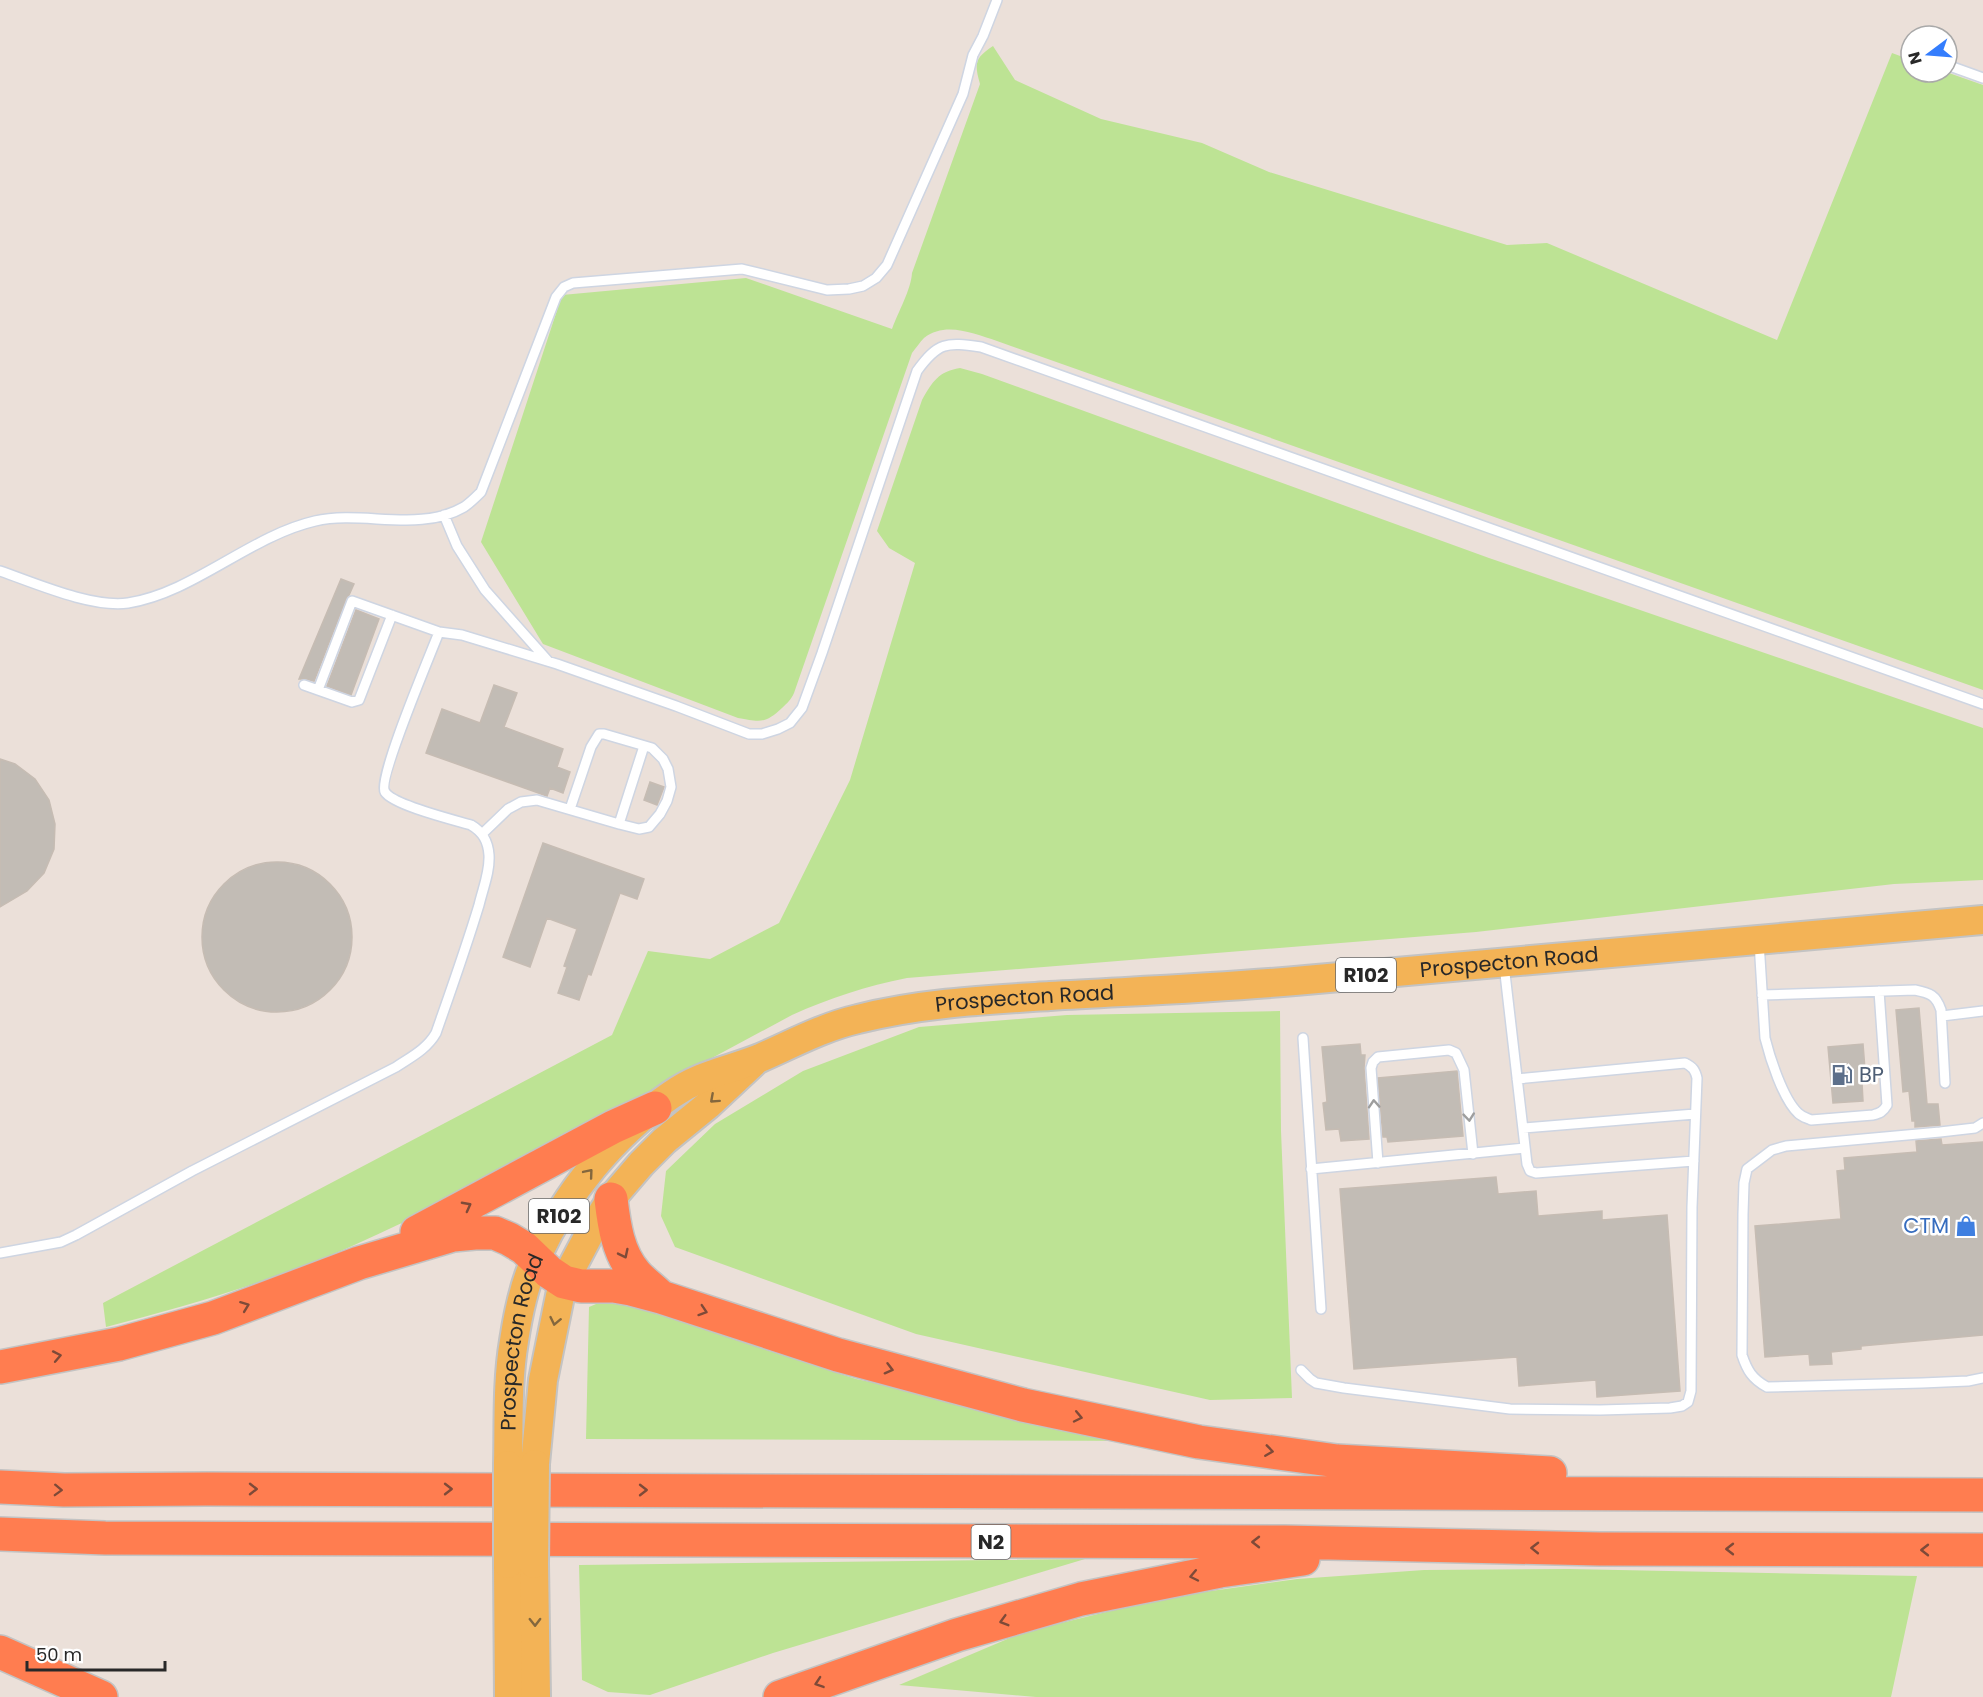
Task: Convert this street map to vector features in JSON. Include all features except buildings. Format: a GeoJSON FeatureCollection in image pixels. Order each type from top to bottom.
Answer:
{"type":"FeatureCollection","features":[{"type":"Feature","properties":{"kind":"highway"},"geometry":{"type":"LineString","coordinates":[[359,1263],[603,1133],[655,1108]]}},
{"type":"Feature","properties":{"kind":"highway"},"geometry":{"type":"LineString","coordinates":[[611,1199],[619,1244],[626,1259],[635,1273],[661,1297]]}},
{"type":"Feature","properties":{"kind":"highway"},"geometry":{"type":"LineString","coordinates":[[0,1367],[119,1344],[203,1321],[359,1263],[453,1235],[495,1233],[524,1248],[549,1272],[564,1282],[581,1286],[614,1286],[661,1297],[838,1355],[1023,1406],[1199,1442],[1337,1461],[1606,1476],[1629,1494]]}},
{"type":"Feature","properties":{"kind":"highway"},"geometry":{"type":"LineString","coordinates":[[0,1487],[64,1490],[1983,1495]]}},
{"type":"Feature","properties":{"kind":"highway","name":"N2"},"geometry":{"type":"LineString","coordinates":[[0,1534],[117,1539],[1285,1542],[1599,1549],[1983,1550]]}},
{"type":"Feature","properties":{"kind":"highway"},"geometry":{"type":"LineString","coordinates":[[780,1697],[957,1635],[1082,1599],[1220,1571],[1397,1545]]}},
{"type":"Feature","properties":{"kind":"highway"},"geometry":{"type":"LineString","coordinates":[[0,1652],[101,1697]]}},
{"type":"Feature","properties":{"kind":"main road","name":"Prospecton Road"},"geometry":{"type":"LineString","coordinates":[[509,1697],[521,1564],[521,1464],[510,1382],[513,1345],[520,1310],[535,1259],[582,1181],[612,1146],[669,1096],[692,1082],[756,1059],[837,1025],[919,1007],[970,1001],[1300,981],[1983,920]]}},
{"type":"Feature","properties":{"kind":"main road","name":"Prospecton Road"},"geometry":{"type":"LineString","coordinates":[[521,1464],[543,1380],[564,1282],[591,1231],[611,1199],[641,1164],[756,1059]]}},
{"type":"Feature","properties":{"kind":"main road","name":"Prospecton Road"},"geometry":{"type":"LineString","coordinates":[[521,1564],[536,1697]]}},
{"type":"Feature","properties":{"kind":"lane"},"geometry":{"type":"LineString","coordinates":[[0,571],[60,592],[100,602],[126,603],[172,589],[292,526],[333,517],[419,519],[444,515],[464,506],[481,492],[556,297],[564,287],[573,283],[742,269],[827,290],[863,286],[876,278],[887,265],[958,105],[973,55],[997,0]]}},
{"type":"Feature","properties":{"kind":"lane"},"geometry":{"type":"LineString","coordinates":[[1959,69],[1983,78]]}},
{"type":"Feature","properties":{"kind":"lane"},"geometry":{"type":"LineString","coordinates":[[318,690],[352,601],[440,632],[462,635],[548,661],[749,734],[762,734],[790,723],[802,708],[822,653],[917,371],[928,355],[941,346],[965,345],[981,347],[1983,704]]}},
{"type":"Feature","properties":{"kind":"lane"},"geometry":{"type":"LineString","coordinates":[[444,515],[457,546],[485,590],[548,661]]}},
{"type":"Feature","properties":{"kind":"lane"},"geometry":{"type":"LineString","coordinates":[[304,685],[352,702],[358,700],[392,615]]}},
{"type":"Feature","properties":{"kind":"lane"},"geometry":{"type":"LineString","coordinates":[[0,1253],[61,1242],[396,1067],[432,1041],[489,870],[487,846],[482,834],[471,825],[397,802],[383,789],[400,733],[440,632]]}},
{"type":"Feature","properties":{"kind":"lane"},"geometry":{"type":"LineString","coordinates":[[482,834],[508,809],[521,802],[537,800],[639,829],[649,827],[667,801],[670,787],[668,769],[663,759],[652,748],[599,734],[591,747],[570,809]]}},
{"type":"Feature","properties":{"kind":"lane"},"geometry":{"type":"LineString","coordinates":[[619,824],[644,746]]}},
{"type":"Feature","properties":{"kind":"lane"},"geometry":{"type":"LineString","coordinates":[[1759,939],[1765,1038],[1772,1063],[1797,1112],[1811,1119],[1873,1115],[1885,1109],[1887,1105],[1879,991]]}},
{"type":"Feature","properties":{"kind":"lane"},"geometry":{"type":"LineString","coordinates":[[1504,962],[1525,1148],[1528,1168],[1532,1173],[1694,1161]]}},
{"type":"Feature","properties":{"kind":"lane"},"geometry":{"type":"LineString","coordinates":[[1762,996],[1916,990],[1931,993],[1938,1000],[1942,1016],[1946,1083]]}},
{"type":"Feature","properties":{"kind":"lane"},"geometry":{"type":"LineString","coordinates":[[1942,1016],[1983,1011]]}},
{"type":"Feature","properties":{"kind":"lane"},"geometry":{"type":"LineString","coordinates":[[1303,1038],[1321,1309]]}},
{"type":"Feature","properties":{"kind":"lane"},"geometry":{"type":"LineString","coordinates":[[1378,1163],[1372,1062],[1378,1057],[1414,1053],[1449,1050],[1456,1053],[1464,1070],[1473,1154]]}},
{"type":"Feature","properties":{"kind":"lane"},"geometry":{"type":"LineString","coordinates":[[1301,1370],[1316,1383],[1510,1409],[1600,1410],[1682,1406],[1688,1402],[1691,1391],[1692,1207],[1697,1078],[1691,1066],[1685,1063],[1517,1079]]}},
{"type":"Feature","properties":{"kind":"lane"},"geometry":{"type":"LineString","coordinates":[[1523,1128],[1695,1114]]}},
{"type":"Feature","properties":{"kind":"lane"},"geometry":{"type":"LineString","coordinates":[[1983,1123],[1975,1128],[1786,1146],[1772,1150],[1747,1169],[1744,1183],[1742,1331],[1742,1355],[1750,1375],[1767,1387],[1922,1383],[1983,1378]]}},
{"type":"Feature","properties":{"kind":"lane"},"geometry":{"type":"LineString","coordinates":[[1311,1169],[1525,1148]]}},
{"type":"Feature","properties":{"kind":"green space"},"geometry":{"type":"Polygon","coordinates":[[[993,46],[1015,80],[1101,119],[1202,143],[1269,172],[1507,245],[1547,243],[1777,340],[1892,53],[1899,56],[1899,84],[1959,84],[1959,77],[1983,85],[1983,690],[997,341],[960,330],[941,330],[933,333],[924,338],[912,353],[794,693],[789,701],[771,717],[762,720],[738,718],[543,644],[481,542],[562,295],[746,278],[892,329],[907,294],[912,273],[980,84],[977,66],[983,54],[993,46]]]}},
{"type":"Feature","properties":{"kind":"green space"},"geometry":{"type":"Polygon","coordinates":[[[960,368],[1489,558],[1983,728],[1983,880],[1894,884],[1476,932],[892,981],[848,993],[792,1015],[435,1207],[350,1247],[242,1288],[106,1327],[103,1303],[612,1035],[648,951],[710,959],[779,923],[850,780],[915,563],[889,548],[877,531],[922,400],[937,378],[946,372],[960,368]]]}},
{"type":"Feature","properties":{"kind":"green space"},"geometry":{"type":"Polygon","coordinates":[[[1280,1011],[1281,1131],[1292,1398],[1210,1400],[916,1334],[675,1247],[661,1216],[666,1171],[715,1124],[803,1071],[919,1027],[1067,1015],[1280,1011]]]}},
{"type":"Feature","properties":{"kind":"green space"},"geometry":{"type":"Polygon","coordinates":[[[629,1290],[730,1338],[856,1379],[1156,1441],[586,1439],[589,1307],[629,1290]]]}},
{"type":"Feature","properties":{"kind":"green space"},"geometry":{"type":"Polygon","coordinates":[[[1085,1559],[773,1653],[650,1695],[608,1692],[582,1680],[579,1565],[1085,1559]]]}},
{"type":"Feature","properties":{"kind":"green space"},"geometry":{"type":"Polygon","coordinates":[[[1569,1569],[1917,1576],[1891,1697],[1036,1697],[899,1685],[1024,1632],[1168,1597],[1297,1579],[1424,1570],[1569,1569]]]}},
{"type":"Feature","properties":{"kind":"place","name":"BP"},"geometry":{"type":"Point","coordinates":[1842,1075]}},
{"type":"Feature","properties":{"kind":"place","name":"CTM"},"geometry":{"type":"Point","coordinates":[1966,1226]}}]}
